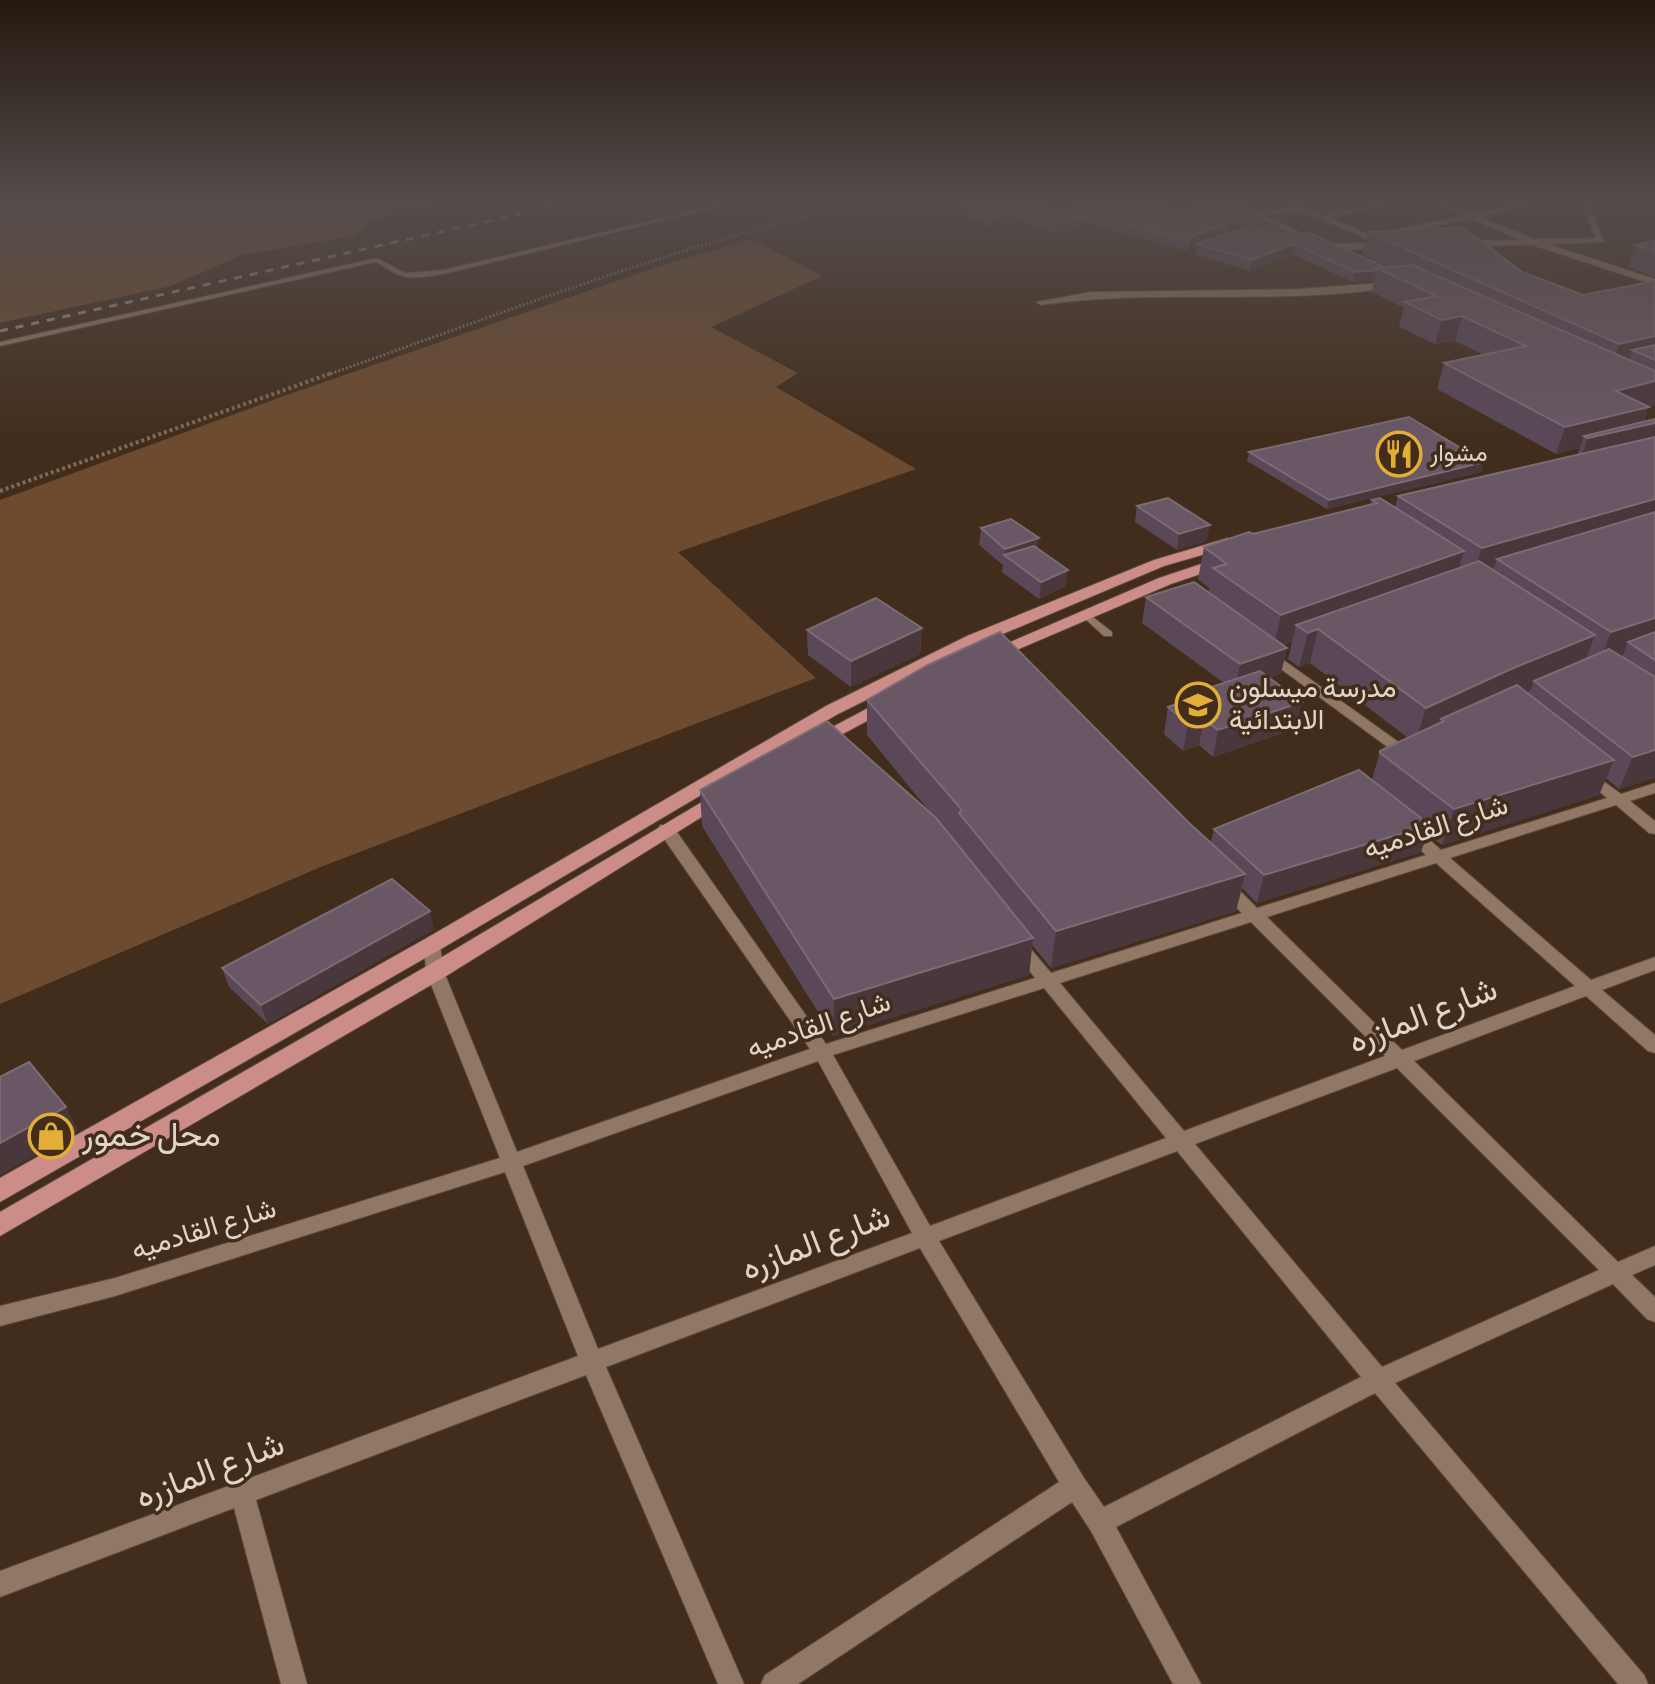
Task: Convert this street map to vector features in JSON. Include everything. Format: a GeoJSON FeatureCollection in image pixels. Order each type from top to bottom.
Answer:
{"type":"FeatureCollection","features":[{"type":"Feature","properties":{"kind":"main road"},"geometry":{"type":"LineString","coordinates":[[0,1191],[433,944],[832,710],[973,640],[1159,563],[1249,536]]}},
{"type":"Feature","properties":{"kind":"main road"},"geometry":{"type":"LineString","coordinates":[[0,1225],[435,972],[666,829],[967,666],[1008,655],[1085,614],[1171,585],[1238,557]]}},
{"type":"Feature","properties":{"kind":"street"},"geometry":{"type":"LineString","coordinates":[[1041,302],[1091,295],[1299,292],[1368,289],[1412,283]]}},
{"type":"Feature","properties":{"kind":"street"},"geometry":{"type":"LineString","coordinates":[[1274,652],[1410,755]]}},
{"type":"Feature","properties":{"kind":"street"},"geometry":{"type":"LineString","coordinates":[[832,710],[834,739]]}},
{"type":"Feature","properties":{"kind":"street"},"geometry":{"type":"LineString","coordinates":[[1573,763],[1655,829]]}},
{"type":"Feature","properties":{"kind":"street","name":"شارع القادميه"},"geometry":{"type":"LineString","coordinates":[[0,1316],[115,1287],[512,1162],[822,1052],[1655,788]]}},
{"type":"Feature","properties":{"kind":"street"},"geometry":{"type":"LineString","coordinates":[[1394,819],[1655,1046]]}},
{"type":"Feature","properties":{"kind":"street"},"geometry":{"type":"LineString","coordinates":[[666,829],[822,1052],[925,1237],[1075,1486],[1100,1522],[1188,1684]]}},
{"type":"Feature","properties":{"kind":"street"},"geometry":{"type":"LineString","coordinates":[[1211,873],[1655,1312]]}},
{"type":"Feature","properties":{"kind":"street"},"geometry":{"type":"LineString","coordinates":[[1001,923],[1378,1380],[1635,1684]]}},
{"type":"Feature","properties":{"kind":"street"},"geometry":{"type":"LineString","coordinates":[[433,944],[435,972],[592,1362],[731,1684]]}},
{"type":"Feature","properties":{"kind":"street","name":"شارع المازره"},"geometry":{"type":"LineString","coordinates":[[0,1584],[1655,963]]}},
{"type":"Feature","properties":{"kind":"street"},"geometry":{"type":"LineString","coordinates":[[1100,1522],[1378,1380],[1655,1255]]}},
{"type":"Feature","properties":{"kind":"street"},"geometry":{"type":"LineString","coordinates":[[774,1684],[1075,1486]]}},
{"type":"Feature","properties":{"kind":"street"},"geometry":{"type":"LineString","coordinates":[[242,1493],[294,1684]]}},
{"type":"Feature","properties":{"kind":"lane"},"geometry":{"type":"LineString","coordinates":[[0,344],[276,283]]}},
{"type":"Feature","properties":{"kind":"lane"},"geometry":{"type":"LineString","coordinates":[[1085,614],[1108,634]]}},
{"type":"Feature","properties":{"kind":"path"},"geometry":{"type":"LineString","coordinates":[[0,491],[591,283]]}},
{"type":"Feature","properties":{"kind":"shaded area"},"geometry":{"type":"Polygon","coordinates":[[[0,283],[179,283],[171,286],[0,323],[0,283]]]}},
{"type":"Feature","properties":{"kind":"shaded area"},"geometry":{"type":"Polygon","coordinates":[[[612,283],[808,283],[711,327],[798,373],[776,387],[916,469],[678,552],[816,678],[323,866],[0,1004],[0,500],[281,397],[612,283]]]}},
{"type":"Feature","properties":{"kind":"building"},"geometry":{"type":"Polygon","coordinates":[[[1408,283],[1452,283],[1655,371],[1655,381],[1616,391],[1649,407],[1565,427],[1444,363],[1526,346],[1462,316],[1442,320],[1405,302],[1436,296],[1408,283]]]}},
{"type":"Feature","properties":{"kind":"building"},"geometry":{"type":"Polygon","coordinates":[[[1481,283],[1550,283],[1583,295],[1655,283],[1655,336],[1619,344],[1481,283]]]}},
{"type":"Feature","properties":{"kind":"building"},"geometry":{"type":"Polygon","coordinates":[[[1655,345],[1655,360],[1632,350],[1655,345]]]}},
{"type":"Feature","properties":{"kind":"building"},"geometry":{"type":"Polygon","coordinates":[[[1409,417],[1484,462],[1329,500],[1249,452],[1409,417]]]}},
{"type":"Feature","properties":{"kind":"building"},"geometry":{"type":"Polygon","coordinates":[[[1655,419],[1655,423],[1588,438],[1584,436],[1655,419]]]}},
{"type":"Feature","properties":{"kind":"building"},"geometry":{"type":"Polygon","coordinates":[[[1655,437],[1655,499],[1482,548],[1398,496],[1655,437]]]}},
{"type":"Feature","properties":{"kind":"building"},"geometry":{"type":"Polygon","coordinates":[[[1168,498],[1210,525],[1179,534],[1137,506],[1168,498]]]}},
{"type":"Feature","properties":{"kind":"building"},"geometry":{"type":"Polygon","coordinates":[[[1380,498],[1464,551],[1281,615],[1213,568],[1227,564],[1204,547],[1249,532],[1253,534],[1377,503],[1372,500],[1380,498]]]}},
{"type":"Feature","properties":{"kind":"building"},"geometry":{"type":"Polygon","coordinates":[[[1655,512],[1655,618],[1611,632],[1497,559],[1655,512]]]}},
{"type":"Feature","properties":{"kind":"building"},"geometry":{"type":"Polygon","coordinates":[[[1011,519],[1039,538],[1005,549],[981,528],[1011,519]]]}},
{"type":"Feature","properties":{"kind":"building"},"geometry":{"type":"Polygon","coordinates":[[[1034,546],[1068,570],[1041,582],[1004,555],[1034,546]]]}},
{"type":"Feature","properties":{"kind":"building"},"geometry":{"type":"Polygon","coordinates":[[[1479,561],[1595,635],[1426,708],[1318,629],[1308,633],[1296,625],[1479,561]]]}},
{"type":"Feature","properties":{"kind":"building"},"geometry":{"type":"Polygon","coordinates":[[[1194,582],[1287,648],[1240,664],[1146,597],[1194,582]]]}},
{"type":"Feature","properties":{"kind":"building"},"geometry":{"type":"Polygon","coordinates":[[[876,598],[922,628],[851,661],[807,630],[876,598]]]}},
{"type":"Feature","properties":{"kind":"building"},"geometry":{"type":"Polygon","coordinates":[[[1000,632],[1188,822],[1245,874],[1056,931],[959,813],[962,810],[867,700],[928,665],[1000,632]]]}},
{"type":"Feature","properties":{"kind":"building"},"geometry":{"type":"Polygon","coordinates":[[[1655,632],[1655,660],[1628,642],[1655,632]]]}},
{"type":"Feature","properties":{"kind":"building"},"geometry":{"type":"Polygon","coordinates":[[[1609,649],[1655,677],[1655,750],[1633,757],[1534,681],[1609,649]]]}},
{"type":"Feature","properties":{"kind":"building"},"geometry":{"type":"Polygon","coordinates":[[[1260,671],[1302,702],[1218,730],[1204,719],[1188,724],[1168,707],[1193,699],[1187,695],[1260,671]]]}},
{"type":"Feature","properties":{"kind":"building"},"geometry":{"type":"Polygon","coordinates":[[[1517,685],[1614,760],[1454,809],[1380,753],[1444,721],[1441,719],[1517,685]]]}},
{"type":"Feature","properties":{"kind":"building"},"geometry":{"type":"Polygon","coordinates":[[[827,721],[936,818],[1033,938],[834,999],[700,790],[827,721]]]}},
{"type":"Feature","properties":{"kind":"building"},"geometry":{"type":"Polygon","coordinates":[[[1359,770],[1430,825],[1264,875],[1214,829],[1359,770]]]}},
{"type":"Feature","properties":{"kind":"building"},"geometry":{"type":"Polygon","coordinates":[[[392,879],[430,911],[261,1005],[222,968],[392,879]]]}},
{"type":"Feature","properties":{"kind":"building"},"geometry":{"type":"Polygon","coordinates":[[[29,1062],[66,1107],[0,1143],[0,1077],[29,1062]]]}},
{"type":"Feature","properties":{"kind":"railway"},"geometry":{"type":"LineString","coordinates":[[0,331],[215,283]]}},
{"type":"Feature","properties":{"kind":"place","name":"مشوار"},"geometry":{"type":"Point","coordinates":[1399,454]}},
{"type":"Feature","properties":{"kind":"place","name":"مدرسة ميسلون الابتدائية"},"geometry":{"type":"Point","coordinates":[1198,705]}},
{"type":"Feature","properties":{"kind":"place","name":"محل خمور"},"geometry":{"type":"Point","coordinates":[51,1136]}}]}
